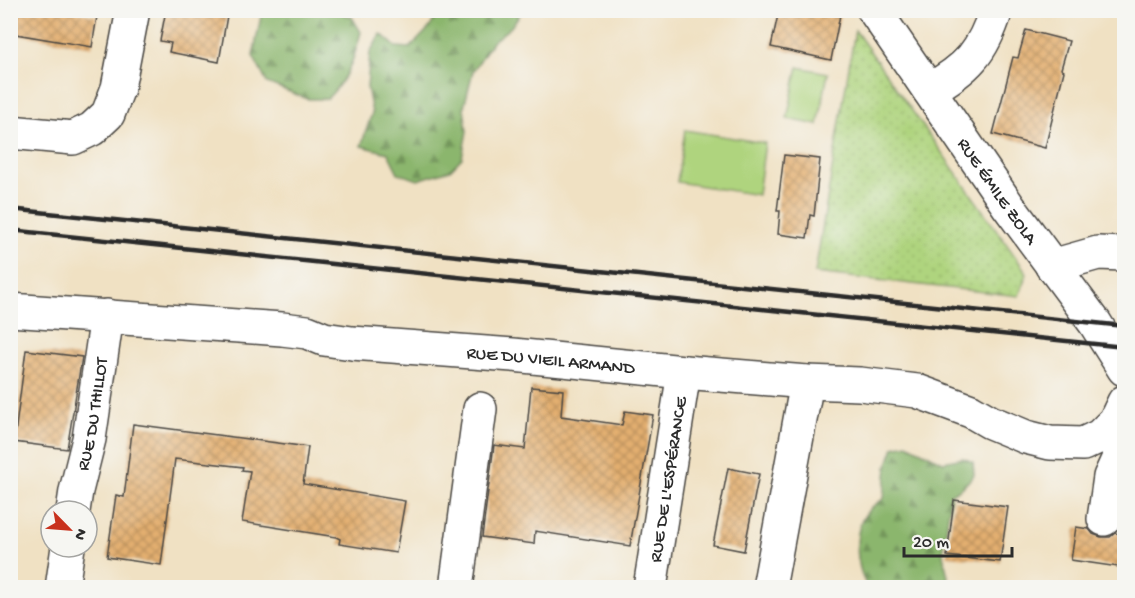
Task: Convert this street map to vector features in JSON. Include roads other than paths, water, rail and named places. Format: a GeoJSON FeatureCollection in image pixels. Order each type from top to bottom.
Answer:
{"type":"FeatureCollection","features":[{"type":"Feature","properties":{"kind":"street"},"geometry":{"type":"LineString","coordinates":[[10,132],[73,138],[92,129],[108,114],[118,88],[133,10]]}},
{"type":"Feature","properties":{"kind":"street","name":"RUE ÉMILE ZOLA"},"geometry":{"type":"LineString","coordinates":[[874,10],[1125,369]]}},
{"type":"Feature","properties":{"kind":"street"},"geometry":{"type":"LineString","coordinates":[[929,90],[966,66],[979,51],[996,10]]}},
{"type":"Feature","properties":{"kind":"street"},"geometry":{"type":"LineString","coordinates":[[1052,266],[1098,253],[1125,254]]}},
{"type":"Feature","properties":{"kind":"street","name":"RUE DU VIEIL ARMAND"},"geometry":{"type":"LineString","coordinates":[[10,310],[307,332],[324,339],[352,343],[513,354],[684,372],[860,384],[916,391],[971,411],[990,422],[1026,436],[1047,442],[1083,444],[1122,456]]}},
{"type":"Feature","properties":{"kind":"street","name":"RUE DU THILLOT"},"geometry":{"type":"LineString","coordinates":[[75,499],[89,439],[107,316]]}},
{"type":"Feature","properties":{"kind":"street","name":"RUE DE L'ESPÉRANCE"},"geometry":{"type":"LineString","coordinates":[[650,588],[684,372]]}},
{"type":"Feature","properties":{"kind":"street"},"geometry":{"type":"LineString","coordinates":[[769,588],[807,382]]}},
{"type":"Feature","properties":{"kind":"street"},"geometry":{"type":"LineString","coordinates":[[1083,444],[1100,436],[1114,421],[1125,402]]}},
{"type":"Feature","properties":{"kind":"street"},"geometry":{"type":"LineString","coordinates":[[456,588],[480,409]]}},
{"type":"Feature","properties":{"kind":"street"},"geometry":{"type":"LineString","coordinates":[[1104,519],[1110,477],[1122,456]]}},
{"type":"Feature","properties":{"kind":"street"},"geometry":{"type":"LineString","coordinates":[[62,588],[66,559]]}},
{"type":"Feature","properties":{"kind":"railway"},"geometry":{"type":"LineString","coordinates":[[10,209],[1124,326]]}},
{"type":"Feature","properties":{"kind":"railway"},"geometry":{"type":"LineString","coordinates":[[10,230],[1124,347]]}}]}
